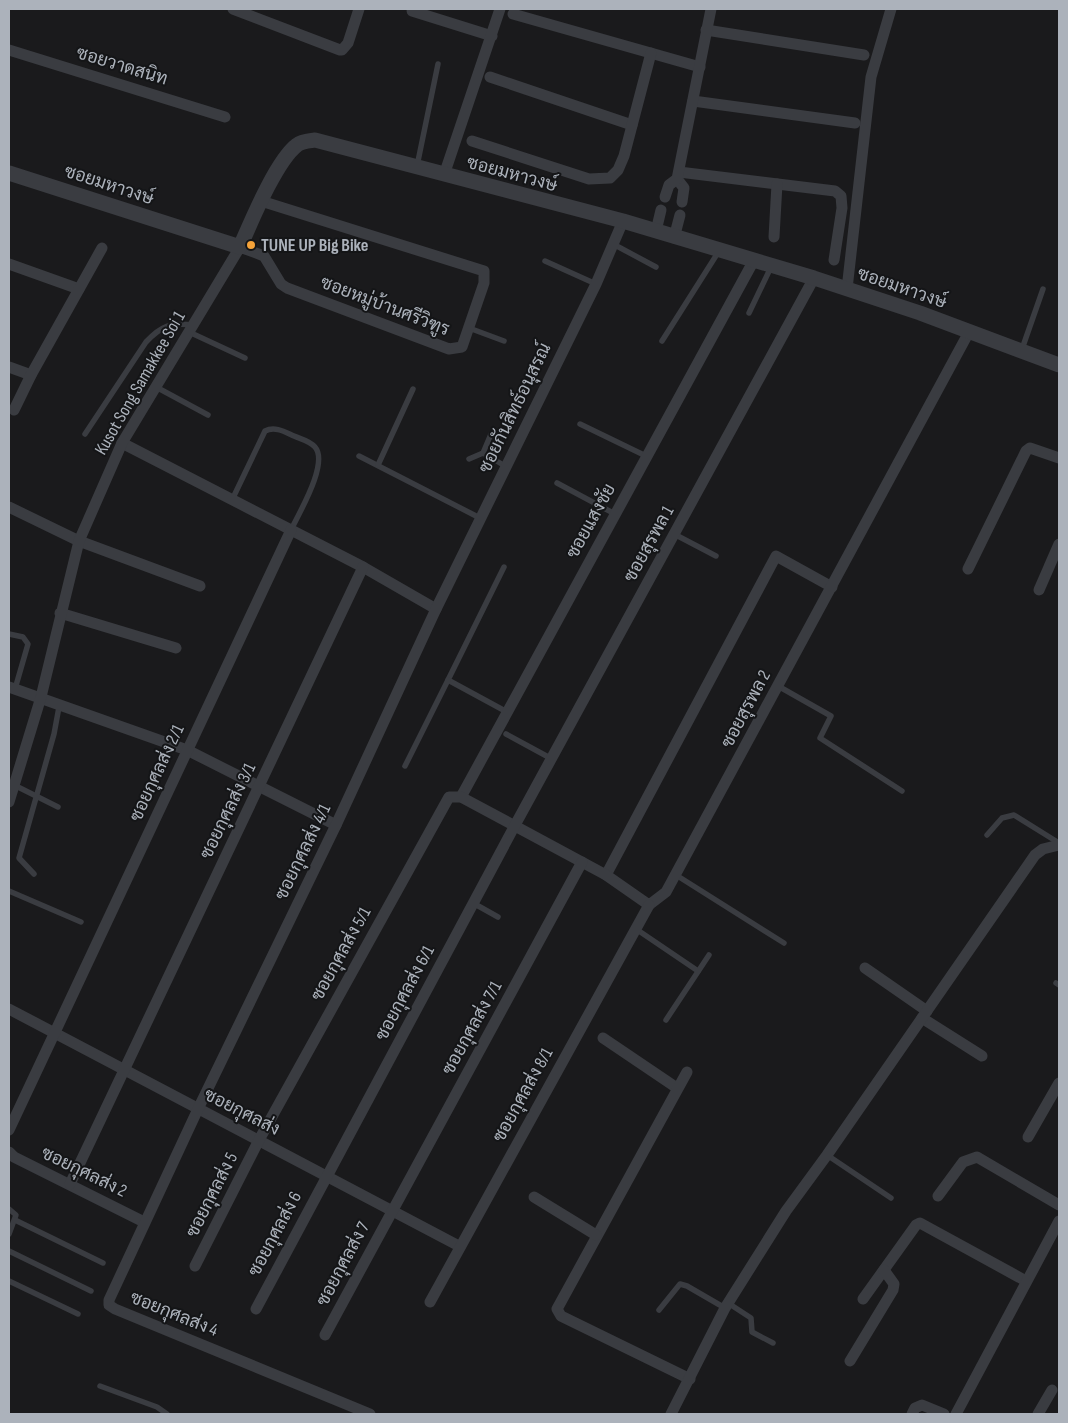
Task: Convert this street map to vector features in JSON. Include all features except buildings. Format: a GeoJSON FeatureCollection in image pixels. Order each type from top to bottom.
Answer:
{"type":"FeatureCollection","features":[{"type":"Feature","properties":{"kind":"street"},"geometry":{"type":"LineString","coordinates":[[232,9],[260,14],[342,50],[348,43],[359,9]]}},
{"type":"Feature","properties":{"kind":"street"},"geometry":{"type":"LineString","coordinates":[[444,175],[500,9]]}},
{"type":"Feature","properties":{"kind":"street"},"geometry":{"type":"LineString","coordinates":[[665,197],[669,185],[678,176],[711,9]]}},
{"type":"Feature","properties":{"kind":"street"},"geometry":{"type":"LineString","coordinates":[[847,289],[871,77],[891,9]]}},
{"type":"Feature","properties":{"kind":"street"},"geometry":{"type":"LineString","coordinates":[[412,11],[492,36]]}},
{"type":"Feature","properties":{"kind":"street"},"geometry":{"type":"LineString","coordinates":[[513,14],[700,67]]}},
{"type":"Feature","properties":{"kind":"street"},"geometry":{"type":"LineString","coordinates":[[706,30],[864,55]]}},
{"type":"Feature","properties":{"kind":"street","name":"ซอยวาดสนิท"},"geometry":{"type":"LineString","coordinates":[[9,50],[225,117]]}},
{"type":"Feature","properties":{"kind":"street"},"geometry":{"type":"LineString","coordinates":[[472,141],[589,180],[610,178],[618,170],[651,53]]}},
{"type":"Feature","properties":{"kind":"street"},"geometry":{"type":"LineString","coordinates":[[490,77],[632,125]]}},
{"type":"Feature","properties":{"kind":"street"},"geometry":{"type":"LineString","coordinates":[[693,101],[855,123]]}},
{"type":"Feature","properties":{"kind":"street","name":"ซอยมหาวงษ์"},"geometry":{"type":"LineString","coordinates":[[9,173],[240,247],[261,201],[291,151],[301,142],[315,140],[656,231],[753,262],[814,278],[1059,365]]}},
{"type":"Feature","properties":{"kind":"street"},"geometry":{"type":"LineString","coordinates":[[678,176],[835,191],[840,194],[842,208],[834,260]]}},
{"type":"Feature","properties":{"kind":"street"},"geometry":{"type":"LineString","coordinates":[[678,176],[684,188],[682,202]]}},
{"type":"Feature","properties":{"kind":"street"},"geometry":{"type":"LineString","coordinates":[[774,237],[777,184]]}},
{"type":"Feature","properties":{"kind":"street","name":"ซอยหมู่บ้านศรีวิฑูร"},"geometry":{"type":"LineString","coordinates":[[240,247],[264,256],[281,284],[288,288],[448,349],[462,347],[484,283],[484,271],[261,201]]}},
{"type":"Feature","properties":{"kind":"street"},"geometry":{"type":"LineString","coordinates":[[656,231],[661,210]]}},
{"type":"Feature","properties":{"kind":"street"},"geometry":{"type":"LineString","coordinates":[[674,238],[680,215]]}},
{"type":"Feature","properties":{"kind":"street","name":"ซอยกันสิทธ์อนุสรณ์"},"geometry":{"type":"LineString","coordinates":[[436,609],[596,284],[623,222]]}},
{"type":"Feature","properties":{"kind":"street","name":"Kusot Song Samakkee Soi 1"},"geometry":{"type":"LineString","coordinates":[[9,802],[42,697],[60,614],[79,540],[122,443],[240,247]]}},
{"type":"Feature","properties":{"kind":"street"},"geometry":{"type":"LineString","coordinates":[[14,410],[31,375],[102,248]]}},
{"type":"Feature","properties":{"kind":"street","name":"ซอยแสงชัย"},"geometry":{"type":"LineString","coordinates":[[461,797],[753,262]]}},
{"type":"Feature","properties":{"kind":"street"},"geometry":{"type":"LineString","coordinates":[[9,264],[79,289]]}},
{"type":"Feature","properties":{"kind":"street","name":"ซอยสุรพล 1"},"geometry":{"type":"LineString","coordinates":[[514,827],[814,278]]}},
{"type":"Feature","properties":{"kind":"street","name":"ซอยสุรพล 2"},"geometry":{"type":"LineString","coordinates":[[649,905],[666,892],[676,875],[969,332]]}},
{"type":"Feature","properties":{"kind":"street"},"geometry":{"type":"LineString","coordinates":[[9,367],[31,375]]}},
{"type":"Feature","properties":{"kind":"street"},"geometry":{"type":"LineString","coordinates":[[122,443],[362,567],[436,609]]}},
{"type":"Feature","properties":{"kind":"street"},"geometry":{"type":"LineString","coordinates":[[968,569],[1026,451],[1030,448],[1059,458]]}},
{"type":"Feature","properties":{"kind":"street"},"geometry":{"type":"LineString","coordinates":[[9,507],[79,540],[200,586]]}},
{"type":"Feature","properties":{"kind":"street","name":"ซอยกุศลส่ง 2/1"},"geometry":{"type":"LineString","coordinates":[[55,1032],[291,530]]}},
{"type":"Feature","properties":{"kind":"street"},"geometry":{"type":"LineString","coordinates":[[1039,590],[1059,544]]}},
{"type":"Feature","properties":{"kind":"street"},"geometry":{"type":"LineString","coordinates":[[606,875],[776,556],[832,587]]}},
{"type":"Feature","properties":{"kind":"street","name":"ซอยกุศลส่ง 3/1"},"geometry":{"type":"LineString","coordinates":[[70,1184],[362,567]]}},
{"type":"Feature","properties":{"kind":"street","name":"ซอยกุศลส่ง 4/1"},"geometry":{"type":"LineString","coordinates":[[198,1109],[336,824],[436,609]]}},
{"type":"Feature","properties":{"kind":"street"},"geometry":{"type":"LineString","coordinates":[[60,614],[176,648]]}},
{"type":"Feature","properties":{"kind":"street"},"geometry":{"type":"LineString","coordinates":[[12,688],[42,697],[59,707],[187,750],[336,824]]}},
{"type":"Feature","properties":{"kind":"street","name":"ซอยกุศลส่ง 5/1"},"geometry":{"type":"LineString","coordinates":[[259,1140],[444,802],[449,797],[461,797]]}},
{"type":"Feature","properties":{"kind":"street"},"geometry":{"type":"LineString","coordinates":[[461,797],[606,875],[649,905]]}},
{"type":"Feature","properties":{"kind":"street","name":"ซอยกุศลส่ง 6/1"},"geometry":{"type":"LineString","coordinates":[[326,1175],[514,827]]}},
{"type":"Feature","properties":{"kind":"street"},"geometry":{"type":"LineString","coordinates":[[671,1414],[727,1306],[786,1211],[827,1155],[1034,855],[1043,849],[1059,844]]}},
{"type":"Feature","properties":{"kind":"street","name":"ซอยกุศลส่ง 7/1"},"geometry":{"type":"LineString","coordinates":[[392,1210],[582,862]]}},
{"type":"Feature","properties":{"kind":"street","name":"ซอยกุศลส่ง 8/1"},"geometry":{"type":"LineString","coordinates":[[430,1302],[459,1246],[649,905]]}},
{"type":"Feature","properties":{"kind":"street"},"geometry":{"type":"LineString","coordinates":[[865,968],[982,1056]]}},
{"type":"Feature","properties":{"kind":"street","name":"ซอยกุศลส่ง"},"geometry":{"type":"LineString","coordinates":[[9,1009],[459,1246]]}},
{"type":"Feature","properties":{"kind":"street"},"geometry":{"type":"LineString","coordinates":[[9,1130],[55,1032]]}},
{"type":"Feature","properties":{"kind":"street"},"geometry":{"type":"LineString","coordinates":[[603,1038],[677,1088]]}},
{"type":"Feature","properties":{"kind":"street"},"geometry":{"type":"LineString","coordinates":[[687,1072],[558,1304],[558,1313],[690,1379]]}},
{"type":"Feature","properties":{"kind":"street"},"geometry":{"type":"LineString","coordinates":[[1028,1137],[1056,1098],[1059,1083]]}},
{"type":"Feature","properties":{"kind":"street","name":"ซอยกุศลส่ง 4"},"geometry":{"type":"LineString","coordinates":[[198,1109],[110,1296],[111,1307],[370,1414]]}},
{"type":"Feature","properties":{"kind":"street","name":"ซอยกุศลส่ง 5"},"geometry":{"type":"LineString","coordinates":[[195,1266],[259,1140]]}},
{"type":"Feature","properties":{"kind":"street","name":"ซอยกุศลส่ง 2"},"geometry":{"type":"LineString","coordinates":[[9,1152],[14,1158],[144,1222]]}},
{"type":"Feature","properties":{"kind":"street"},"geometry":{"type":"LineString","coordinates":[[938,1196],[963,1162],[977,1157],[1059,1205]]}},
{"type":"Feature","properties":{"kind":"street","name":"ซอยกุศลส่ง 6"},"geometry":{"type":"LineString","coordinates":[[256,1309],[326,1175]]}},
{"type":"Feature","properties":{"kind":"street"},"geometry":{"type":"LineString","coordinates":[[534,1197],[596,1235]]}},
{"type":"Feature","properties":{"kind":"street","name":"ซอยกุศลส่ง 7"},"geometry":{"type":"LineString","coordinates":[[325,1336],[392,1210]]}},
{"type":"Feature","properties":{"kind":"street"},"geometry":{"type":"LineString","coordinates":[[956,1414],[1059,1221]]}},
{"type":"Feature","properties":{"kind":"street"},"geometry":{"type":"LineString","coordinates":[[863,1299],[916,1225],[920,1223],[1026,1281]]}},
{"type":"Feature","properties":{"kind":"street"},"geometry":{"type":"LineString","coordinates":[[850,1361],[892,1290],[894,1284],[884,1270]]}},
{"type":"Feature","properties":{"kind":"street"},"geometry":{"type":"LineString","coordinates":[[1038,1414],[1052,1390]]}},
{"type":"Feature","properties":{"kind":"street"},"geometry":{"type":"LineString","coordinates":[[912,1414],[915,1408],[922,1405],[944,1414]]}},
{"type":"Feature","properties":{"kind":"lane"},"geometry":{"type":"LineString","coordinates":[[417,168],[438,64]]}},
{"type":"Feature","properties":{"kind":"lane"},"geometry":{"type":"LineString","coordinates":[[613,244],[656,267]]}},
{"type":"Feature","properties":{"kind":"lane"},"geometry":{"type":"LineString","coordinates":[[662,341],[719,251]]}},
{"type":"Feature","properties":{"kind":"lane"},"geometry":{"type":"LineString","coordinates":[[545,261],[596,284]]}},
{"type":"Feature","properties":{"kind":"lane"},"geometry":{"type":"LineString","coordinates":[[749,313],[771,266]]}},
{"type":"Feature","properties":{"kind":"lane"},"geometry":{"type":"LineString","coordinates":[[1021,351],[1043,289]]}},
{"type":"Feature","properties":{"kind":"lane"},"geometry":{"type":"LineString","coordinates":[[85,434],[146,342],[158,329],[169,324],[191,328],[245,358]]}},
{"type":"Feature","properties":{"kind":"lane"},"geometry":{"type":"LineString","coordinates":[[468,328],[504,341]]}},
{"type":"Feature","properties":{"kind":"lane"},"geometry":{"type":"LineString","coordinates":[[156,387],[208,415]]}},
{"type":"Feature","properties":{"kind":"lane"},"geometry":{"type":"LineString","coordinates":[[378,466],[413,389]]}},
{"type":"Feature","properties":{"kind":"lane"},"geometry":{"type":"LineString","coordinates":[[580,424],[646,456]]}},
{"type":"Feature","properties":{"kind":"lane"},"geometry":{"type":"LineString","coordinates":[[232,500],[265,431],[274,428],[309,442],[316,448],[319,464],[312,486],[291,530]]}},
{"type":"Feature","properties":{"kind":"lane"},"geometry":{"type":"LineString","coordinates":[[469,459],[483,453],[491,434]]}},
{"type":"Feature","properties":{"kind":"lane"},"geometry":{"type":"LineString","coordinates":[[483,453],[505,466]]}},
{"type":"Feature","properties":{"kind":"lane"},"geometry":{"type":"LineString","coordinates":[[359,456],[480,518]]}},
{"type":"Feature","properties":{"kind":"lane"},"geometry":{"type":"LineString","coordinates":[[557,483],[615,514]]}},
{"type":"Feature","properties":{"kind":"lane"},"geometry":{"type":"LineString","coordinates":[[674,534],[716,556]]}},
{"type":"Feature","properties":{"kind":"lane"},"geometry":{"type":"LineString","coordinates":[[405,766],[504,566]]}},
{"type":"Feature","properties":{"kind":"lane"},"geometry":{"type":"LineString","coordinates":[[9,634],[23,637],[28,644],[12,688]]}},
{"type":"Feature","properties":{"kind":"lane"},"geometry":{"type":"LineString","coordinates":[[448,680],[507,712]]}},
{"type":"Feature","properties":{"kind":"lane"},"geometry":{"type":"LineString","coordinates":[[778,686],[831,716],[820,738],[902,791]]}},
{"type":"Feature","properties":{"kind":"lane"},"geometry":{"type":"LineString","coordinates":[[34,874],[19,858],[59,707]]}},
{"type":"Feature","properties":{"kind":"lane"},"geometry":{"type":"LineString","coordinates":[[506,734],[552,759]]}},
{"type":"Feature","properties":{"kind":"lane"},"geometry":{"type":"LineString","coordinates":[[14,785],[58,807]]}},
{"type":"Feature","properties":{"kind":"lane"},"geometry":{"type":"LineString","coordinates":[[987,835],[1002,818],[1014,815],[1059,844]]}},
{"type":"Feature","properties":{"kind":"lane"},"geometry":{"type":"LineString","coordinates":[[676,875],[784,943]]}},
{"type":"Feature","properties":{"kind":"lane"},"geometry":{"type":"LineString","coordinates":[[9,891],[81,922]]}},
{"type":"Feature","properties":{"kind":"lane"},"geometry":{"type":"LineString","coordinates":[[474,903],[498,917]]}},
{"type":"Feature","properties":{"kind":"lane"},"geometry":{"type":"LineString","coordinates":[[636,929],[698,971]]}},
{"type":"Feature","properties":{"kind":"lane"},"geometry":{"type":"LineString","coordinates":[[666,1020],[709,955]]}},
{"type":"Feature","properties":{"kind":"lane"},"geometry":{"type":"LineString","coordinates":[[827,1155],[891,1198]]}},
{"type":"Feature","properties":{"kind":"lane"},"geometry":{"type":"LineString","coordinates":[[9,1208],[16,1215],[9,1234]]}},
{"type":"Feature","properties":{"kind":"lane"},"geometry":{"type":"LineString","coordinates":[[15,1220],[103,1263]]}},
{"type":"Feature","properties":{"kind":"lane"},"geometry":{"type":"LineString","coordinates":[[9,1251],[91,1290]]}},
{"type":"Feature","properties":{"kind":"lane"},"geometry":{"type":"LineString","coordinates":[[9,1281],[78,1314]]}},
{"type":"Feature","properties":{"kind":"lane"},"geometry":{"type":"LineString","coordinates":[[660,1310],[680,1284],[687,1286],[751,1318],[752,1332],[773,1344]]}},
{"type":"Feature","properties":{"kind":"lane"},"geometry":{"type":"LineString","coordinates":[[100,1386],[157,1407],[167,1414]]}},
{"type":"Feature","properties":{"kind":"place","name":"TUNE UP Big Bike"},"geometry":{"type":"Point","coordinates":[251,245]}}]}
